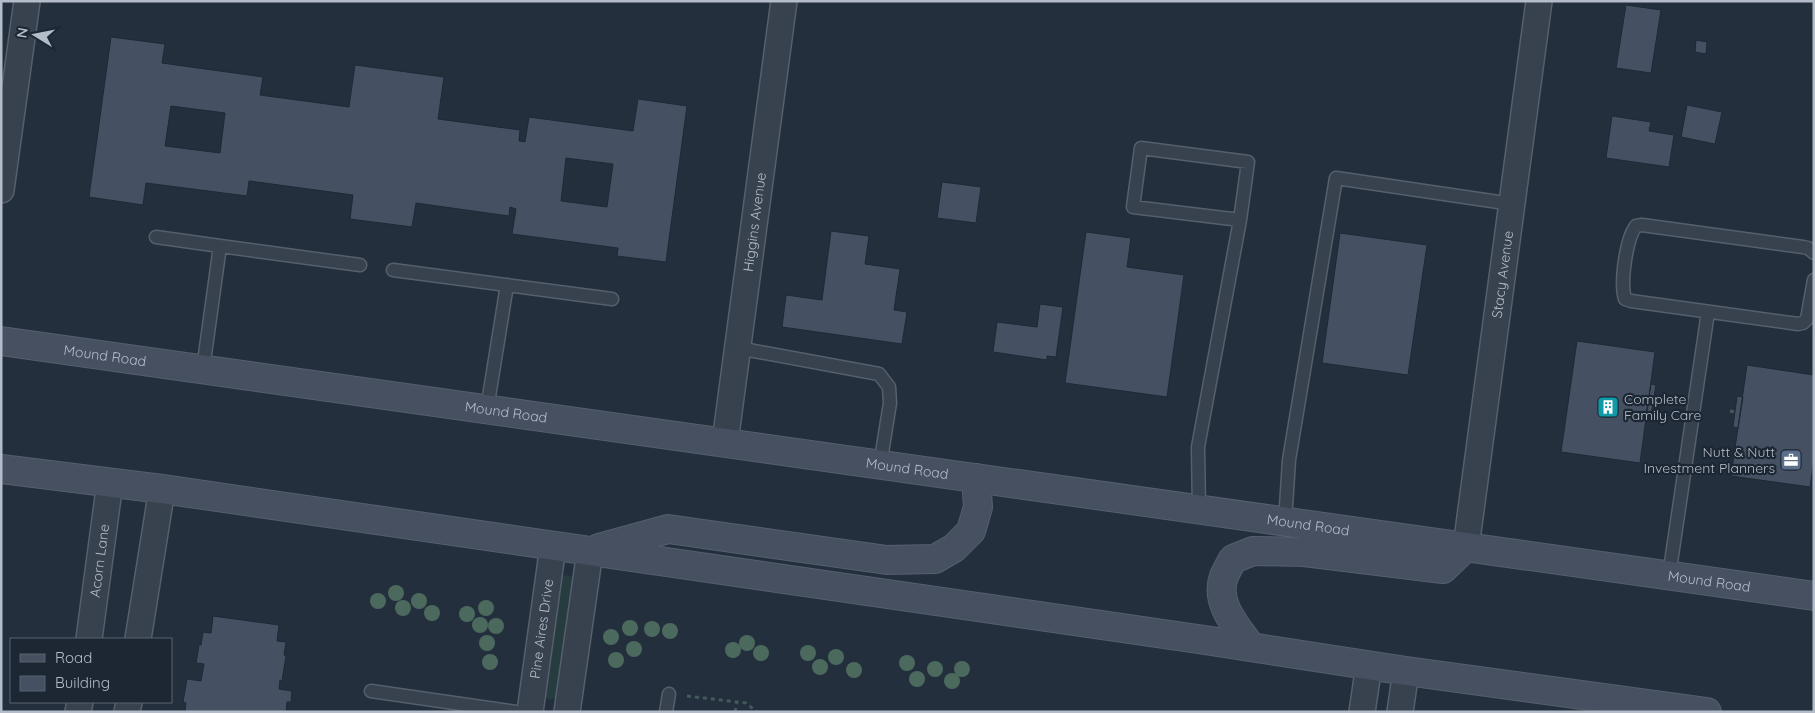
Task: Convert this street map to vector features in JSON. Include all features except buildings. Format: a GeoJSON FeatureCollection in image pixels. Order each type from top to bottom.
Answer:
{"type":"FeatureCollection","features":[{"type":"Feature","properties":{"kind":"main road","name":"Mound Road"},"geometry":{"type":"LineString","coordinates":[[1,341],[1814,596]]}},
{"type":"Feature","properties":{"kind":"main road"},"geometry":{"type":"LineString","coordinates":[[1,469],[162,489],[1406,671],[1707,712]]}},
{"type":"Feature","properties":{"kind":"main road"},"geometry":{"type":"LineString","coordinates":[[590,551],[668,528],[888,560],[935,559],[954,548],[971,531],[978,507],[976,478]]}},
{"type":"Feature","properties":{"kind":"main road"},"geometry":{"type":"LineString","coordinates":[[1252,647],[1227,614],[1223,596],[1224,578],[1233,559],[1253,551],[1304,552],[1443,569],[1466,547]]}},
{"type":"Feature","properties":{"kind":"street"},"geometry":{"type":"LineString","coordinates":[[1,190],[27,1]]}},
{"type":"Feature","properties":{"kind":"street","name":"Higgins Avenue"},"geometry":{"type":"LineString","coordinates":[[725,442],[784,1]]}},
{"type":"Feature","properties":{"kind":"street","name":"Stacy Avenue"},"geometry":{"type":"LineString","coordinates":[[1466,547],[1539,1]]}},
{"type":"Feature","properties":{"kind":"street","name":"Acorn Lane"},"geometry":{"type":"LineString","coordinates":[[89,638],[110,482]]}},
{"type":"Feature","properties":{"kind":"street"},"geometry":{"type":"LineString","coordinates":[[138,638],[162,489]]}},
{"type":"Feature","properties":{"kind":"street","name":"Pine Aires Drive"},"geometry":{"type":"LineString","coordinates":[[530,712],[554,546]]}},
{"type":"Feature","properties":{"kind":"street"},"geometry":{"type":"LineString","coordinates":[[567,712],[590,551]]}},
{"type":"Feature","properties":{"kind":"street"},"geometry":{"type":"LineString","coordinates":[[1362,712],[1369,665]]}},
{"type":"Feature","properties":{"kind":"street"},"geometry":{"type":"LineString","coordinates":[[1400,712],[1406,671]]}},
{"type":"Feature","properties":{"kind":"lane"},"geometry":{"type":"LineString","coordinates":[[1199,510],[1198,447],[1240,220],[1248,162],[1141,148],[1134,207],[1240,220]]}},
{"type":"Feature","properties":{"kind":"lane"},"geometry":{"type":"LineString","coordinates":[[1285,522],[1289,460],[1336,178],[1512,204]]}},
{"type":"Feature","properties":{"kind":"lane"},"geometry":{"type":"LineString","coordinates":[[1814,253],[1808,248],[1803,247],[1648,225],[1636,226],[1629,237],[1622,286],[1625,299],[1631,301],[1792,323],[1804,323],[1809,313],[1814,280]]}},
{"type":"Feature","properties":{"kind":"lane"},"geometry":{"type":"LineString","coordinates":[[156,237],[360,265]]}},
{"type":"Feature","properties":{"kind":"lane"},"geometry":{"type":"LineString","coordinates":[[203,369],[220,246]]}},
{"type":"Feature","properties":{"kind":"lane"},"geometry":{"type":"LineString","coordinates":[[393,270],[612,299]]}},
{"type":"Feature","properties":{"kind":"lane"},"geometry":{"type":"LineString","coordinates":[[487,409],[507,285]]}},
{"type":"Feature","properties":{"kind":"lane"},"geometry":{"type":"LineString","coordinates":[[1669,576],[1708,312]]}},
{"type":"Feature","properties":{"kind":"lane"},"geometry":{"type":"LineString","coordinates":[[738,348],[879,374],[890,386],[890,403],[880,464]]}},
{"type":"Feature","properties":{"kind":"lane"},"geometry":{"type":"LineString","coordinates":[[372,691],[516,712]]}},
{"type":"Feature","properties":{"kind":"lane"},"geometry":{"type":"LineString","coordinates":[[666,712],[669,694]]}},
{"type":"Feature","properties":{"kind":"path"},"geometry":{"type":"LineString","coordinates":[[1730,411],[1736,412]]}},
{"type":"Feature","properties":{"kind":"path"},"geometry":{"type":"LineString","coordinates":[[684,696],[746,703],[757,712]]}},
{"type":"Feature","properties":{"kind":"path"},"geometry":{"type":"LineString","coordinates":[[735,712],[737,702]]}},
{"type":"Feature","properties":{"kind":"green space"},"geometry":{"type":"Polygon","coordinates":[[[566,575],[572,577],[574,581],[558,694],[555,698],[549,700],[545,697],[558,579],[566,575]]]}},
{"type":"Feature","properties":{"kind":"place","name":"Complete Family Care"},"geometry":{"type":"Point","coordinates":[1608,407]}},
{"type":"Feature","properties":{"kind":"place","name":"Nutt & Nutt Investment Planners"},"geometry":{"type":"Point","coordinates":[1791,460]}}]}
